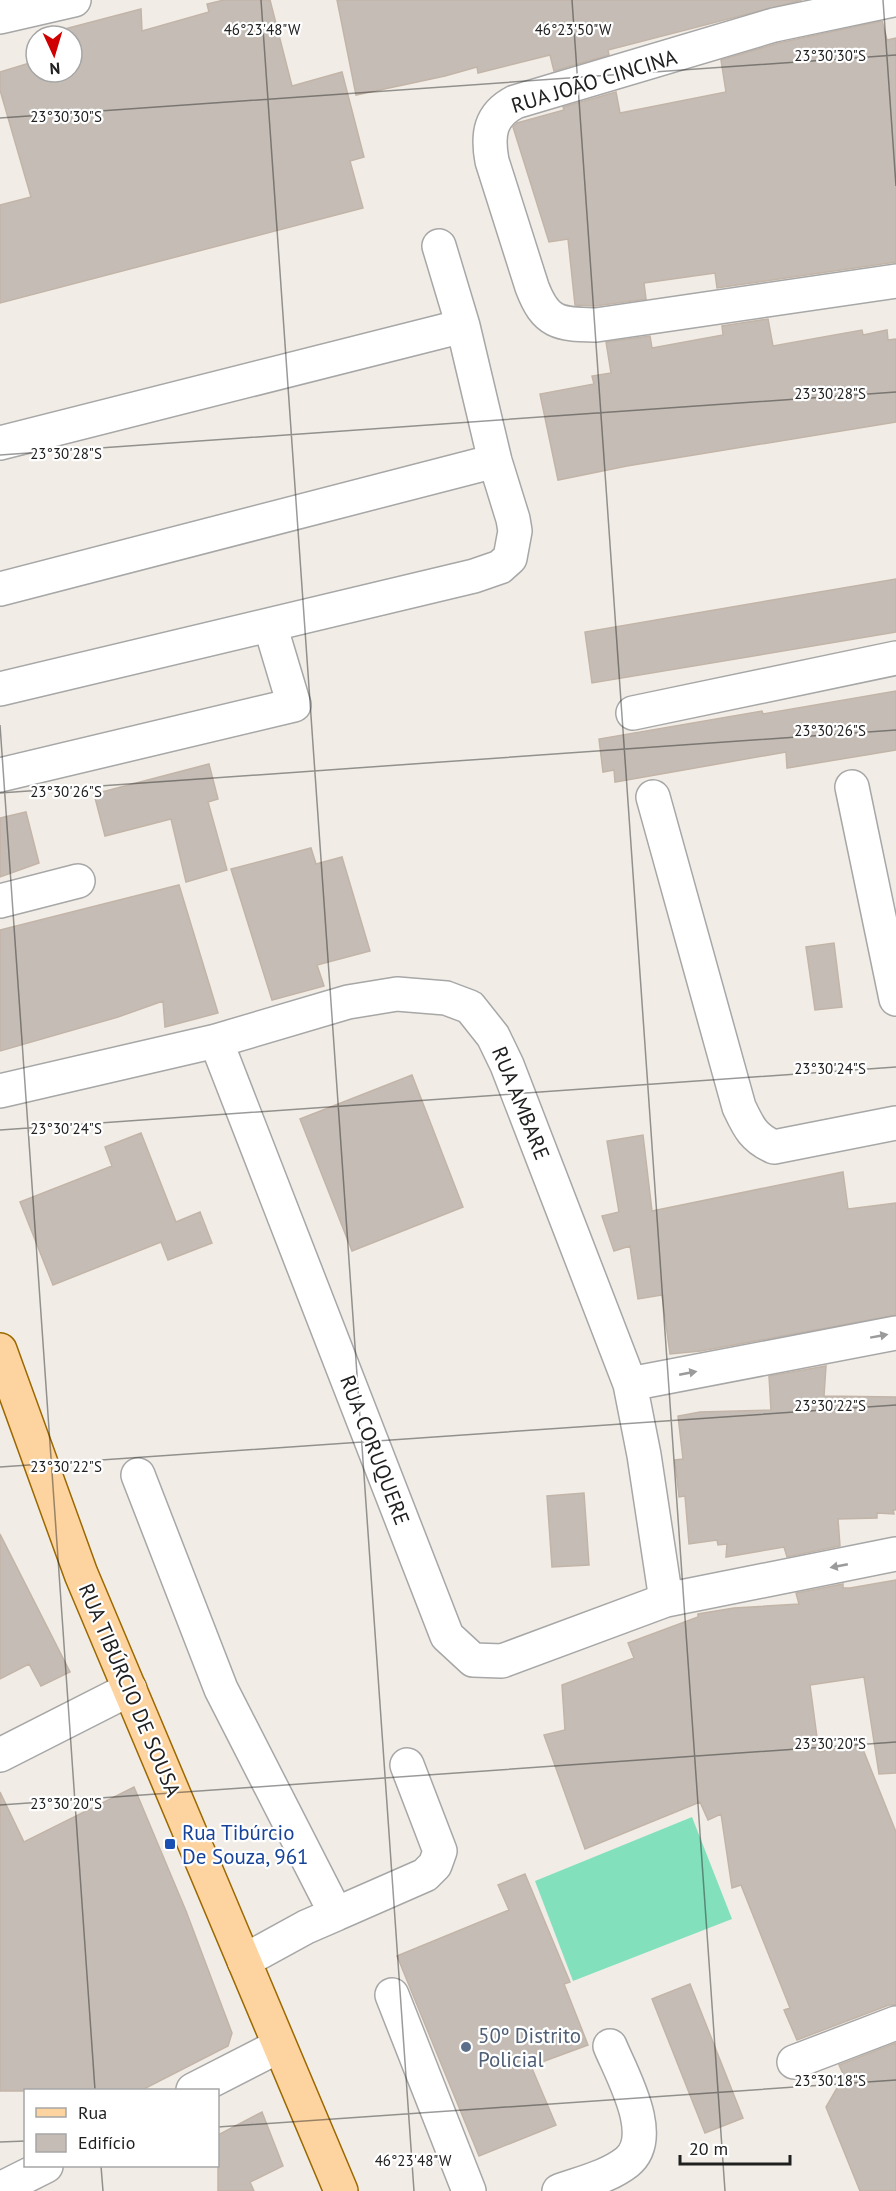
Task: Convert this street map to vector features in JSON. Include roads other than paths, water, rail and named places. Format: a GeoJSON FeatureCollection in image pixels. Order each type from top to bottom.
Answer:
{"type":"FeatureCollection","features":[{"type":"Feature","properties":{"kind":"main road","name":"RUA TIBÚRCIO DE SOUSA"},"geometry":{"type":"LineString","coordinates":[[0,1350],[81,1574],[341,2191]]}},
{"type":"Feature","properties":{"kind":"street"},"geometry":{"type":"LineString","coordinates":[[0,17],[74,0]]}},
{"type":"Feature","properties":{"kind":"street","name":"RUA JOÃO CINCINA"},"geometry":{"type":"LineString","coordinates":[[893,0],[774,25],[515,102],[504,107],[496,115],[489,147],[539,307],[551,318],[572,324],[596,325],[896,281]]}},
{"type":"Feature","properties":{"kind":"street"},"geometry":{"type":"LineString","coordinates":[[0,689],[474,576],[500,567],[510,558],[515,531],[513,519],[495,461],[463,326],[439,246]]}},
{"type":"Feature","properties":{"kind":"street"},"geometry":{"type":"LineString","coordinates":[[0,443],[463,326]]}},
{"type":"Feature","properties":{"kind":"street"},"geometry":{"type":"LineString","coordinates":[[0,589],[495,461]]}},
{"type":"Feature","properties":{"kind":"street"},"geometry":{"type":"LineString","coordinates":[[0,776],[294,705],[270,625]]}},
{"type":"Feature","properties":{"kind":"street"},"geometry":{"type":"LineString","coordinates":[[633,713],[896,658]]}},
{"type":"Feature","properties":{"kind":"street"},"geometry":{"type":"LineString","coordinates":[[852,787],[896,999]]}},
{"type":"Feature","properties":{"kind":"street"},"geometry":{"type":"LineString","coordinates":[[653,797],[739,1107],[749,1128],[761,1142],[774,1147],[896,1122]]}},
{"type":"Feature","properties":{"kind":"street"},"geometry":{"type":"LineString","coordinates":[[0,901],[78,881]]}},
{"type":"Feature","properties":{"kind":"street","name":"RUA AMBARE"},"geometry":{"type":"LineString","coordinates":[[0,1091],[216,1041],[348,1002],[398,994],[446,998],[470,1007],[493,1036],[507,1065],[630,1384],[644,1455],[666,1600]]}},
{"type":"Feature","properties":{"kind":"street","name":"RUA CORUQUERE"},"geometry":{"type":"LineString","coordinates":[[216,1041],[447,1636],[473,1660],[502,1661],[666,1600],[896,1554]]}},
{"type":"Feature","properties":{"kind":"street"},"geometry":{"type":"LineString","coordinates":[[630,1384],[896,1333]]}},
{"type":"Feature","properties":{"kind":"street"},"geometry":{"type":"LineString","coordinates":[[138,1476],[221,1689],[336,1914]]}},
{"type":"Feature","properties":{"kind":"street"},"geometry":{"type":"LineString","coordinates":[[0,1755],[130,1689]]}},
{"type":"Feature","properties":{"kind":"street"},"geometry":{"type":"LineString","coordinates":[[244,1961],[306,1927],[408,1884],[425,1875],[435,1865],[440,1851],[406,1765]]}},
{"type":"Feature","properties":{"kind":"street"},"geometry":{"type":"LineString","coordinates":[[392,1995],[469,2191]]}},
{"type":"Feature","properties":{"kind":"street"},"geometry":{"type":"LineString","coordinates":[[794,2062],[896,2023]]}},
{"type":"Feature","properties":{"kind":"street"},"geometry":{"type":"LineString","coordinates":[[197,2089],[279,2046]]}},
{"type":"Feature","properties":{"kind":"street"},"geometry":{"type":"LineString","coordinates":[[559,2191],[607,2173],[628,2161],[638,2146],[641,2135],[634,2103],[610,2046]]}},
{"type":"Feature","properties":{"kind":"street"},"geometry":{"type":"LineString","coordinates":[[0,2189],[44,2167]]}},
{"type":"Feature","properties":{"kind":"place","name":"Rua Tibúrcio De Souza, 961"},"geometry":{"type":"Point","coordinates":[170,1844]}},
{"type":"Feature","properties":{"kind":"place","name":"50º Distrito Policial"},"geometry":{"type":"Point","coordinates":[466,2047]}}]}
